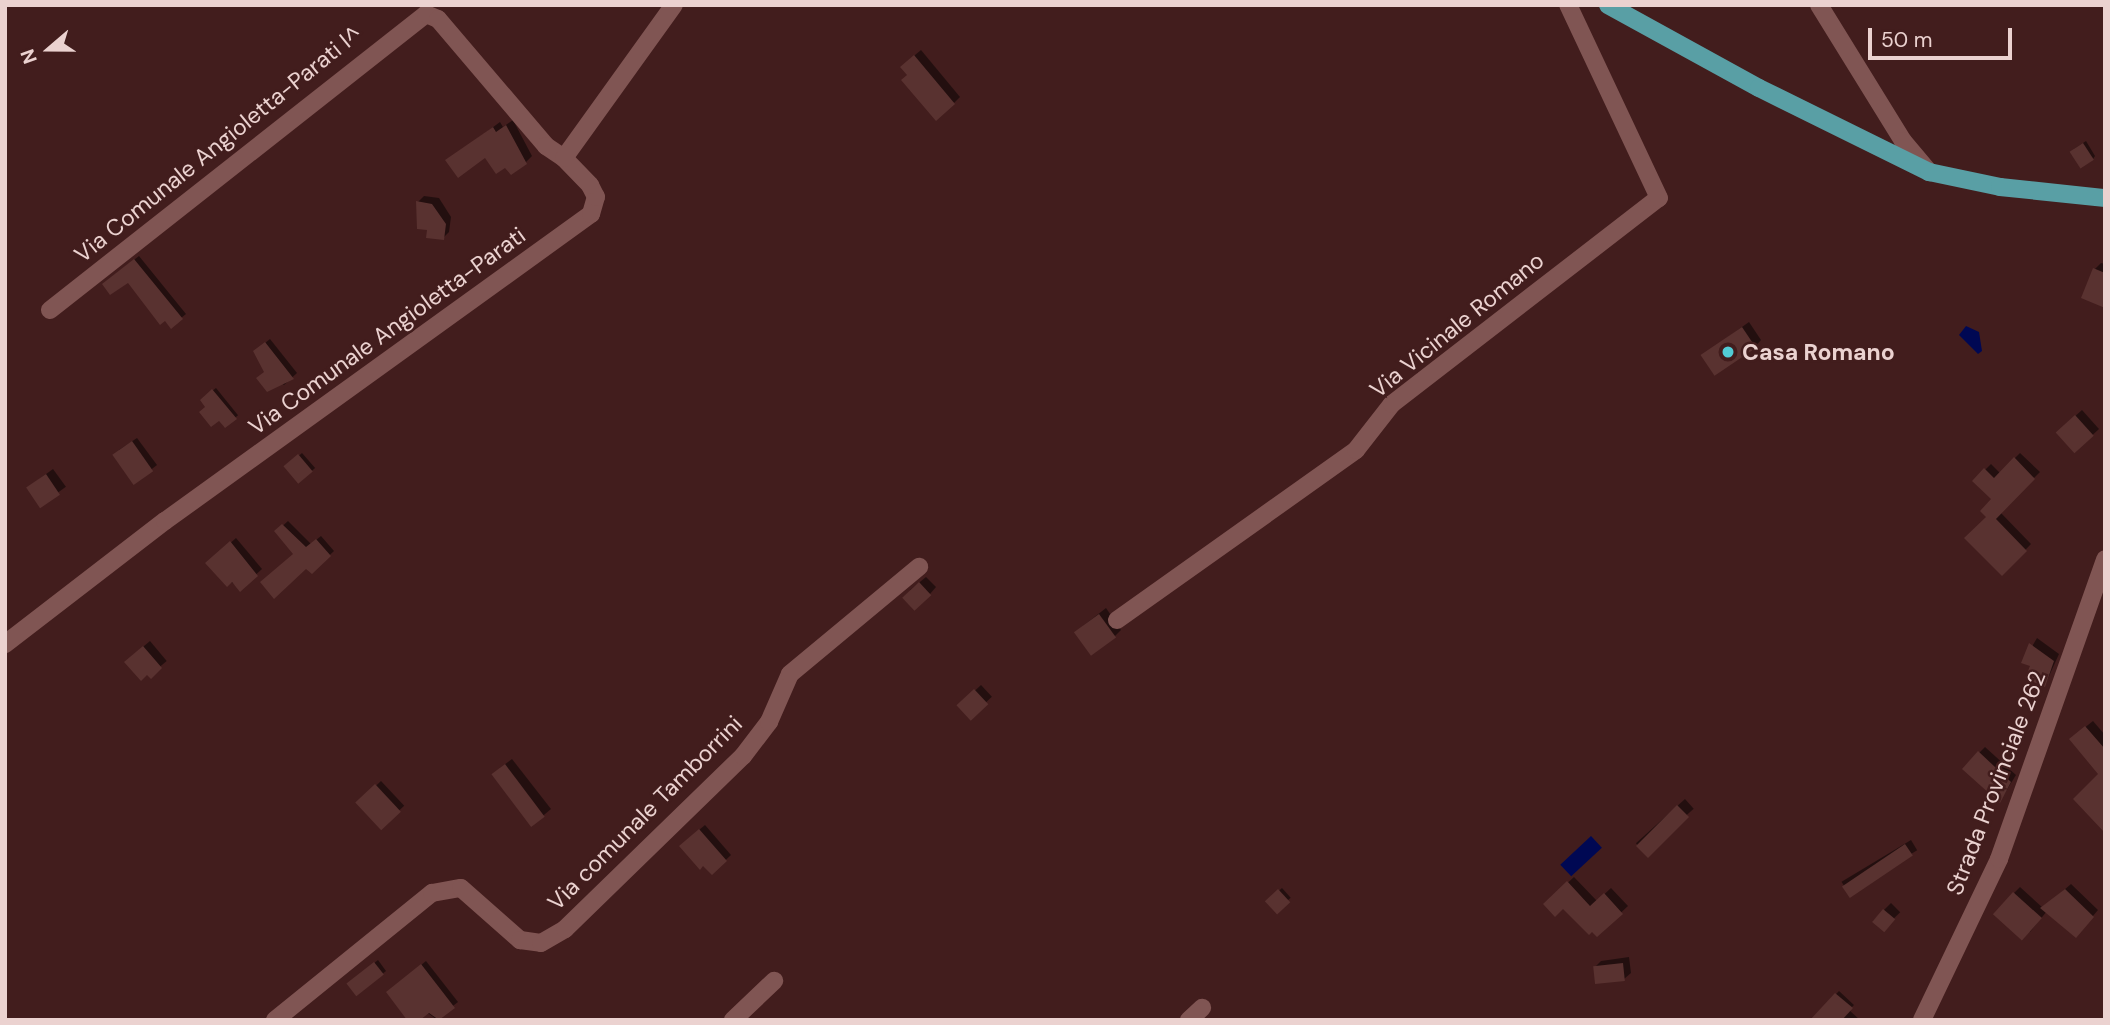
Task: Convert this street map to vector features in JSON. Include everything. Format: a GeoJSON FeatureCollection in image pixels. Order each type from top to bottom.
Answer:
{"type":"FeatureCollection","features":[{"type":"Feature","properties":{"kind":"main road"},"geometry":{"type":"LineString","coordinates":[[1608,5],[1759,88],[1929,172],[2000,187],[2105,198]]}},
{"type":"Feature","properties":{"kind":"street"},"geometry":{"type":"LineString","coordinates":[[564,158],[674,5]]}},
{"type":"Feature","properties":{"kind":"street","name":"Via Vicinale Romano"},"geometry":{"type":"LineString","coordinates":[[1117,620],[1356,450],[1392,404],[1659,198],[1568,5]]}},
{"type":"Feature","properties":{"kind":"street"},"geometry":{"type":"LineString","coordinates":[[1819,5],[1903,141],[1929,172]]}},
{"type":"Feature","properties":{"kind":"street","name":"Via Comunale Angioletta-Parati I^"},"geometry":{"type":"LineString","coordinates":[[50,310],[426,14],[438,19],[546,146],[564,158]]}},
{"type":"Feature","properties":{"kind":"street","name":"Via Comunale Angioletta-Parati"},"geometry":{"type":"LineString","coordinates":[[5,644],[165,521],[591,214],[596,197],[590,184],[564,158]]}},
{"type":"Feature","properties":{"kind":"street","name":"Strada Provinciale 262"},"geometry":{"type":"LineString","coordinates":[[1922,1020],[1999,859],[2105,558]]}},
{"type":"Feature","properties":{"kind":"street","name":"Via comunale Tamborrini"},"geometry":{"type":"LineString","coordinates":[[275,1020],[432,892],[461,888],[520,940],[541,943],[565,929],[743,756],[769,722],[790,674],[919,567]]}},
{"type":"Feature","properties":{"kind":"street"},"geometry":{"type":"LineString","coordinates":[[733,1020],[774,981]]}},
{"type":"Feature","properties":{"kind":"shaded area"},"geometry":{"type":"Polygon","coordinates":[[[1966,326],[1979,332],[1982,351],[1978,354],[1959,335],[1966,326]]]}},
{"type":"Feature","properties":{"kind":"shaded area"},"geometry":{"type":"Polygon","coordinates":[[[1591,836],[1602,848],[1571,876],[1560,865],[1591,836]]]}},
{"type":"Feature","properties":{"kind":"building"},"geometry":{"type":"Polygon","coordinates":[[[914,55],[955,104],[936,121],[901,80],[907,75],[900,67],[914,55]]]}},
{"type":"Feature","properties":{"kind":"building"},"geometry":{"type":"Polygon","coordinates":[[[506,125],[527,164],[511,175],[505,168],[496,174],[485,158],[458,178],[445,160],[493,127],[496,132],[506,125]]]}},
{"type":"Feature","properties":{"kind":"building"},"geometry":{"type":"Polygon","coordinates":[[[2083,143],[2094,160],[2080,168],[2070,152],[2083,143]]]}},
{"type":"Feature","properties":{"kind":"building"},"geometry":{"type":"Polygon","coordinates":[[[416,201],[432,204],[446,224],[444,240],[426,238],[427,230],[417,229],[416,201]]]}},
{"type":"Feature","properties":{"kind":"building"},"geometry":{"type":"Polygon","coordinates":[[[134,259],[183,319],[171,329],[165,321],[160,325],[128,283],[110,295],[102,284],[134,259]]]}},
{"type":"Feature","properties":{"kind":"building"},"geometry":{"type":"Polygon","coordinates":[[[2093,268],[2105,273],[2105,308],[2081,298],[2093,268]]]}},
{"type":"Feature","properties":{"kind":"building","name":"Casa Romano"},"geometry":{"type":"Polygon","coordinates":[[[1742,327],[1756,348],[1715,376],[1701,355],[1742,327]]]}},
{"type":"Feature","properties":{"kind":"building"},"geometry":{"type":"Polygon","coordinates":[[[265,342],[294,379],[267,392],[256,378],[264,372],[253,351],[265,342]]]}},
{"type":"Feature","properties":{"kind":"building"},"geometry":{"type":"Polygon","coordinates":[[[212,389],[237,419],[225,428],[219,421],[211,427],[199,412],[205,407],[200,400],[212,389]]]}},
{"type":"Feature","properties":{"kind":"building"},"geometry":{"type":"Polygon","coordinates":[[[2075,415],[2094,436],[2074,453],[2056,432],[2075,415]]]}},
{"type":"Feature","properties":{"kind":"building"},"geometry":{"type":"Polygon","coordinates":[[[132,441],[153,471],[134,485],[112,455],[132,441]]]}},
{"type":"Feature","properties":{"kind":"building"},"geometry":{"type":"Polygon","coordinates":[[[298,454],[313,472],[298,484],[283,466],[298,454]]]}},
{"type":"Feature","properties":{"kind":"building"},"geometry":{"type":"Polygon","coordinates":[[[2014,457],[2035,479],[1996,519],[2027,551],[2002,576],[1964,538],[1986,517],[1980,511],[1991,499],[1972,481],[1984,468],[1994,478],[2014,457]]]}},
{"type":"Feature","properties":{"kind":"building"},"geometry":{"type":"Polygon","coordinates":[[[46,474],[60,495],[40,508],[26,487],[46,474]]]}},
{"type":"Feature","properties":{"kind":"building"},"geometry":{"type":"Polygon","coordinates":[[[282,524],[306,547],[316,539],[331,556],[312,574],[306,569],[274,599],[260,582],[293,554],[274,531],[282,524]]]}},
{"type":"Feature","properties":{"kind":"building"},"geometry":{"type":"Polygon","coordinates":[[[230,541],[258,576],[240,592],[232,582],[227,587],[205,563],[230,541]]]}},
{"type":"Feature","properties":{"kind":"building"},"geometry":{"type":"Polygon","coordinates":[[[919,582],[931,595],[914,611],[902,598],[919,582]]]}},
{"type":"Feature","properties":{"kind":"building"},"geometry":{"type":"Polygon","coordinates":[[[1099,614],[1116,637],[1091,656],[1074,632],[1099,614]]]}},
{"type":"Feature","properties":{"kind":"building"},"geometry":{"type":"Polygon","coordinates":[[[2029,643],[2054,661],[2045,687],[2025,678],[2030,666],[2021,663],[2029,643]]]}},
{"type":"Feature","properties":{"kind":"building"},"geometry":{"type":"Polygon","coordinates":[[[143,646],[162,668],[151,679],[147,675],[141,681],[124,662],[143,646]]]}},
{"type":"Feature","properties":{"kind":"building"},"geometry":{"type":"Polygon","coordinates":[[[974,689],[988,704],[971,721],[956,705],[974,689]]]}},
{"type":"Feature","properties":{"kind":"building"},"geometry":{"type":"Polygon","coordinates":[[[2085,726],[2105,749],[2105,833],[2073,799],[2098,774],[2069,739],[2085,726]]]}},
{"type":"Feature","properties":{"kind":"building"},"geometry":{"type":"Polygon","coordinates":[[[1978,751],[2011,782],[2000,803],[1962,769],[1978,751]]]}},
{"type":"Feature","properties":{"kind":"building"},"geometry":{"type":"Polygon","coordinates":[[[505,764],[545,817],[531,827],[491,774],[505,764]]]}},
{"type":"Feature","properties":{"kind":"building"},"geometry":{"type":"Polygon","coordinates":[[[375,784],[401,812],[381,830],[355,802],[375,784]]]}},
{"type":"Feature","properties":{"kind":"building"},"geometry":{"type":"Polygon","coordinates":[[[1677,805],[1689,817],[1648,858],[1636,846],[1677,805]]]}},
{"type":"Feature","properties":{"kind":"building"},"geometry":{"type":"Polygon","coordinates":[[[699,829],[727,861],[712,875],[703,866],[700,870],[679,846],[699,829]]]}},
{"type":"Feature","properties":{"kind":"building"},"geometry":{"type":"Polygon","coordinates":[[[1905,844],[1913,856],[1850,898],[1842,886],[1905,844]]]}},
{"type":"Feature","properties":{"kind":"building"},"geometry":{"type":"Polygon","coordinates":[[[1567,881],[1590,906],[1604,893],[1623,914],[1597,937],[1592,932],[1589,935],[1563,909],[1555,917],[1543,904],[1567,881]]]}},
{"type":"Feature","properties":{"kind":"building"},"geometry":{"type":"Polygon","coordinates":[[[1278,889],[1290,902],[1277,914],[1265,901],[1278,889]]]}},
{"type":"Feature","properties":{"kind":"building"},"geometry":{"type":"Polygon","coordinates":[[[2065,889],[2094,917],[2076,938],[2040,908],[2065,889]]]}},
{"type":"Feature","properties":{"kind":"building"},"geometry":{"type":"Polygon","coordinates":[[[2013,892],[2042,918],[2022,940],[1993,914],[2013,892]]]}},
{"type":"Feature","properties":{"kind":"building"},"geometry":{"type":"Polygon","coordinates":[[[1883,909],[1895,919],[1884,932],[1872,922],[1883,909]]]}},
{"type":"Feature","properties":{"kind":"building"},"geometry":{"type":"Polygon","coordinates":[[[374,962],[384,975],[356,996],[346,984],[374,962]]]}},
{"type":"Feature","properties":{"kind":"building"},"geometry":{"type":"Polygon","coordinates":[[[1623,963],[1625,981],[1595,984],[1593,966],[1623,963]]]}},
{"type":"Feature","properties":{"kind":"building"},"geometry":{"type":"Polygon","coordinates":[[[421,964],[455,1008],[439,1020],[429,1013],[420,1020],[407,1020],[386,992],[421,964]]]}},
{"type":"Feature","properties":{"kind":"building"},"geometry":{"type":"Polygon","coordinates":[[[1835,993],[1853,1008],[1842,1020],[1810,1020],[1835,993]]]}},
{"type":"Feature","properties":{"kind":"place","name":"Casa Romano"},"geometry":{"type":"Point","coordinates":[1728,352]}}]}
